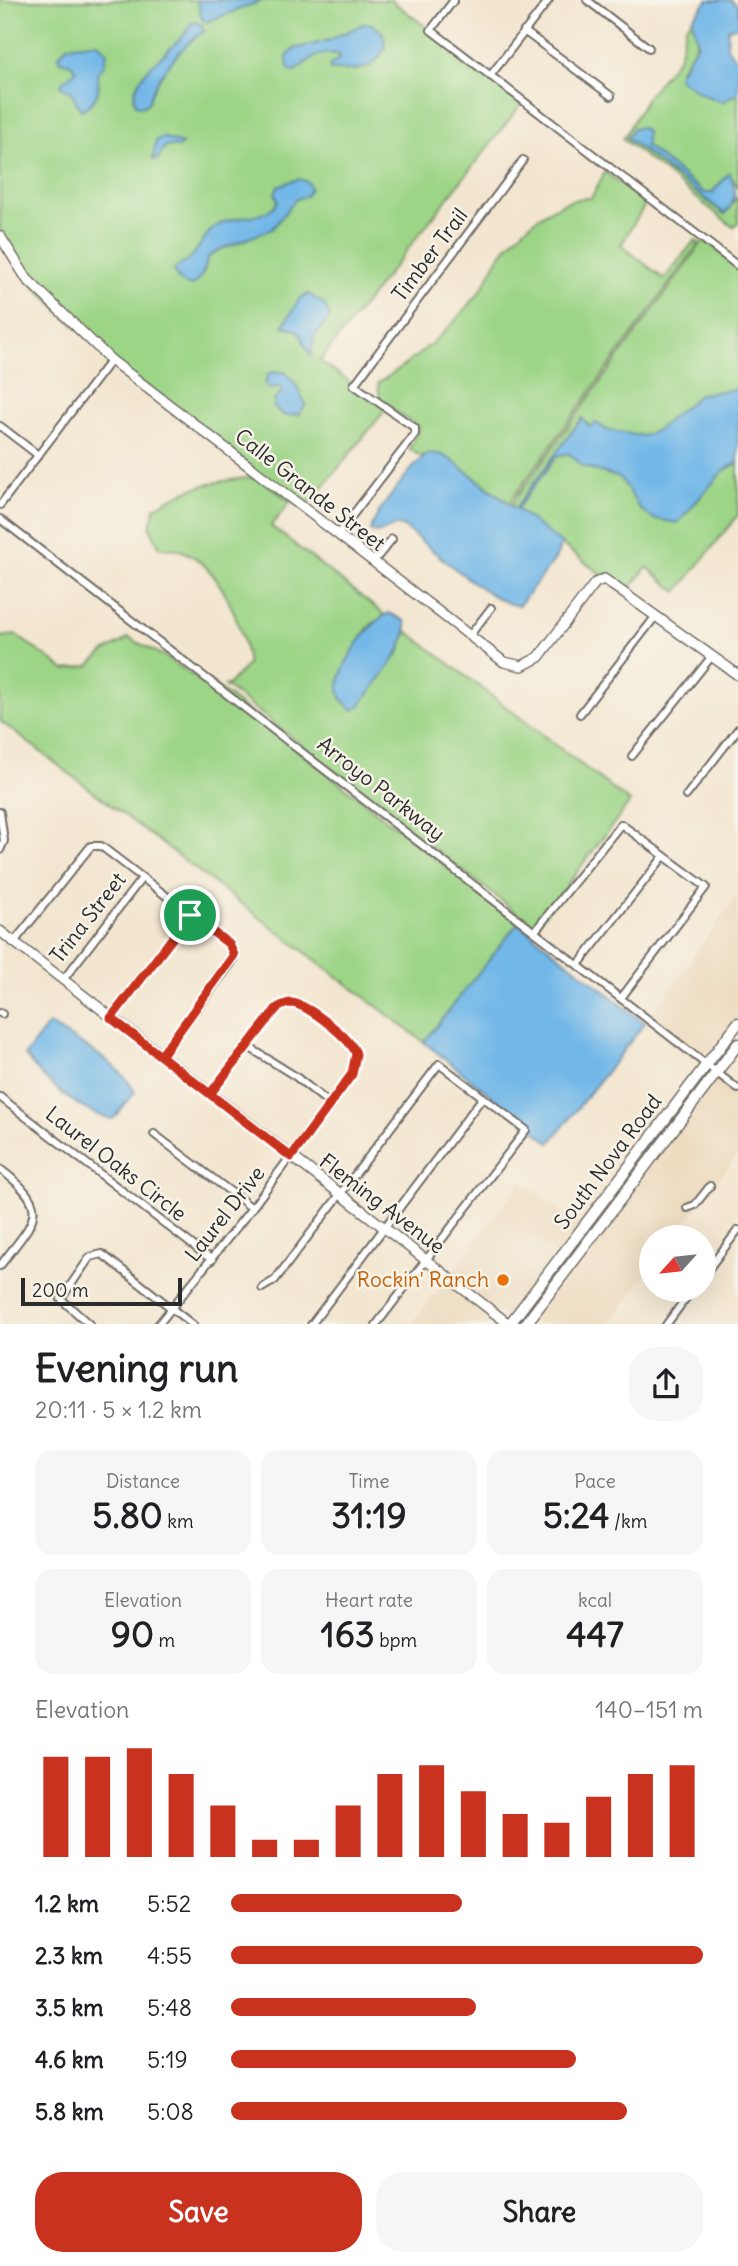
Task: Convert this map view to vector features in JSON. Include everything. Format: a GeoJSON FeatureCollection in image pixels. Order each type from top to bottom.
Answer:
{"type":"FeatureCollection","features":[{"type":"Feature","properties":{"kind":"main road","name":"South Nova Road"},"geometry":{"type":"LineString","coordinates":[[509,1324],[738,1023]]}},
{"type":"Feature","properties":{"kind":"main road"},"geometry":{"type":"LineString","coordinates":[[526,1324],[738,1044]]}},
{"type":"Feature","properties":{"kind":"main road"},"geometry":{"type":"LineString","coordinates":[[642,1150],[642,1171]]}},
{"type":"Feature","properties":{"kind":"main road"},"geometry":{"type":"LineString","coordinates":[[607,1196],[608,1215]]}},
{"type":"Feature","properties":{"kind":"street"},"geometry":{"type":"LineString","coordinates":[[454,0],[431,30],[738,266]]}},
{"type":"Feature","properties":{"kind":"street"},"geometry":{"type":"LineString","coordinates":[[490,76],[549,0]]}},
{"type":"Feature","properties":{"kind":"street"},"geometry":{"type":"LineString","coordinates":[[587,0],[649,48]]}},
{"type":"Feature","properties":{"kind":"street"},"geometry":{"type":"LineString","coordinates":[[524,31],[611,96]]}},
{"type":"Feature","properties":{"kind":"street","name":"Timber Trail"},"geometry":{"type":"LineString","coordinates":[[338,534],[413,439],[415,428],[354,385],[523,160]]}},
{"type":"Feature","properties":{"kind":"street","name":"Calle Grande Street"},"geometry":{"type":"LineString","coordinates":[[0,236],[35,287],[111,360],[513,666],[531,663],[595,583],[608,580],[655,617]]}},
{"type":"Feature","properties":{"kind":"street"},"geometry":{"type":"LineString","coordinates":[[0,505],[111,360]]}},
{"type":"Feature","properties":{"kind":"street"},"geometry":{"type":"LineString","coordinates":[[0,426],[38,455]]}},
{"type":"Feature","properties":{"kind":"street","name":"Arroyo Parkway"},"geometry":{"type":"LineString","coordinates":[[0,519],[738,1089]]}},
{"type":"Feature","properties":{"kind":"street"},"geometry":{"type":"LineString","coordinates":[[374,561],[392,539]]}},
{"type":"Feature","properties":{"kind":"street"},"geometry":{"type":"LineString","coordinates":[[470,635],[491,608]]}},
{"type":"Feature","properties":{"kind":"street"},"geometry":{"type":"LineString","coordinates":[[580,714],[655,617],[738,676]]}},
{"type":"Feature","properties":{"kind":"street"},"geometry":{"type":"LineString","coordinates":[[632,756],[712,656]]}},
{"type":"Feature","properties":{"kind":"street"},"geometry":{"type":"LineString","coordinates":[[685,796],[738,729]]}},
{"type":"Feature","properties":{"kind":"street"},"geometry":{"type":"LineString","coordinates":[[0,812],[4,841],[0,850]]}},
{"type":"Feature","properties":{"kind":"street"},"geometry":{"type":"LineString","coordinates":[[535,931],[621,824],[706,887],[621,998]]}},
{"type":"Feature","properties":{"kind":"street"},"geometry":{"type":"LineString","coordinates":[[14,942],[90,846],[101,846],[229,944],[234,955],[161,1056]]}},
{"type":"Feature","properties":{"kind":"street"},"geometry":{"type":"LineString","coordinates":[[578,965],[664,856]]}},
{"type":"Feature","properties":{"kind":"street","name":"Trina Street"},"geometry":{"type":"LineString","coordinates":[[63,980],[142,878]]}},
{"type":"Feature","properties":{"kind":"street"},"geometry":{"type":"LineString","coordinates":[[111,1018],[190,915]]}},
{"type":"Feature","properties":{"kind":"street","name":"Fleming Avenue"},"geometry":{"type":"LineString","coordinates":[[0,931],[509,1324]]}},
{"type":"Feature","properties":{"kind":"street","name":"Laurel Drive"},"geometry":{"type":"LineString","coordinates":[[159,1324],[212,1260],[352,1074],[356,1054],[349,1041],[303,1007],[292,1003],[277,1008],[247,1046]]}},
{"type":"Feature","properties":{"kind":"street"},"geometry":{"type":"LineString","coordinates":[[210,1094],[247,1046],[295,1076],[330,1104]]}},
{"type":"Feature","properties":{"kind":"street"},"geometry":{"type":"LineString","coordinates":[[262,1288],[275,1280],[439,1065],[526,1130],[377,1324]]}},
{"type":"Feature","properties":{"kind":"street","name":"Laurel Oaks Circle"},"geometry":{"type":"LineString","coordinates":[[0,1097],[212,1260]]}},
{"type":"Feature","properties":{"kind":"street"},"geometry":{"type":"LineString","coordinates":[[312,1324],[483,1097]]}},
{"type":"Feature","properties":{"kind":"street"},"geometry":{"type":"LineString","coordinates":[[154,1134],[252,1208]]}},
{"type":"Feature","properties":{"kind":"street"},"geometry":{"type":"LineString","coordinates":[[0,1169],[27,1192],[34,1206],[34,1220],[0,1266]]}},
{"type":"Feature","properties":{"kind":"street"},"geometry":{"type":"LineString","coordinates":[[687,1208],[695,1205],[710,1186]]}},
{"type":"Feature","properties":{"kind":"street"},"geometry":{"type":"LineString","coordinates":[[716,1259],[738,1230]]}},
{"type":"Feature","properties":{"kind":"street"},"geometry":{"type":"LineString","coordinates":[[89,1324],[61,1299],[90,1258],[97,1254],[107,1257],[191,1324]]}},
{"type":"Feature","properties":{"kind":"street"},"geometry":{"type":"LineString","coordinates":[[667,1324],[683,1302]]}},
{"type":"Feature","properties":{"kind":"shaded area"},"geometry":{"type":"Polygon","coordinates":[[[738,895],[738,1019],[706,1061],[650,1017],[738,895]]]}},
{"type":"Feature","properties":{"kind":"shaded area"},"geometry":{"type":"Polygon","coordinates":[[[646,1022],[702,1066],[509,1320],[450,1274],[522,1181],[577,1224],[701,1067],[646,1022]]]}},
{"type":"Feature","properties":{"kind":"shaded area"},"geometry":{"type":"Polygon","coordinates":[[[707,1069],[712,1073],[643,1164],[645,1151],[707,1069]]]}},
{"type":"Feature","properties":{"kind":"shaded area"},"geometry":{"type":"Polygon","coordinates":[[[717,1077],[738,1093],[738,1155],[683,1225],[639,1225],[639,1283],[609,1324],[529,1324],[717,1077]]]}},
{"type":"Feature","properties":{"kind":"shaded area"},"geometry":{"type":"Polygon","coordinates":[[[602,1207],[604,1215],[521,1324],[515,1324],[602,1207]]]}},
{"type":"Feature","properties":{"kind":"shaded area"},"geometry":{"type":"Polygon","coordinates":[[[446,1279],[504,1324],[412,1324],[446,1279]]]}},
{"type":"Feature","properties":{"kind":"green space"},"geometry":{"type":"Polygon","coordinates":[[[0,0],[391,0],[523,102],[320,361],[387,408],[304,510],[111,360],[27,279],[0,236],[0,0]]]}},
{"type":"Feature","properties":{"kind":"green space"},"geometry":{"type":"Polygon","coordinates":[[[692,19],[696,34],[695,46],[680,69],[722,102],[738,93],[738,187],[729,173],[712,193],[704,193],[646,146],[645,140],[627,138],[724,214],[738,197],[738,223],[733,227],[623,139],[647,97],[679,57],[686,27],[692,19]]]}},
{"type":"Feature","properties":{"kind":"green space"},"geometry":{"type":"Polygon","coordinates":[[[605,172],[646,203],[621,245],[664,279],[695,240],[699,243],[509,503],[450,459],[432,454],[422,457],[409,449],[419,428],[380,400],[378,383],[419,354],[456,319],[481,290],[499,257],[527,226],[565,203],[591,198],[605,172]]]}},
{"type":"Feature","properties":{"kind":"green space"},"geometry":{"type":"Polygon","coordinates":[[[704,240],[738,266],[738,515],[677,592],[647,567],[626,594],[511,505],[704,240]]]}},
{"type":"Feature","properties":{"kind":"green space"},"geometry":{"type":"Polygon","coordinates":[[[258,477],[290,502],[271,526],[385,615],[368,627],[340,678],[342,700],[353,710],[399,653],[407,631],[630,802],[535,927],[224,685],[227,686],[248,664],[241,632],[228,599],[219,583],[196,559],[180,550],[160,548],[150,527],[155,507],[180,494],[217,482],[258,477]]]}},
{"type":"Feature","properties":{"kind":"green space"},"geometry":{"type":"Polygon","coordinates":[[[16,635],[65,670],[88,666],[104,652],[129,638],[164,656],[199,680],[210,682],[532,933],[518,924],[424,1042],[0,721],[0,637],[16,635]]]}},
{"type":"Feature","properties":{"kind":"water"},"geometry":{"type":"Polygon","coordinates":[[[197,0],[264,0],[206,22],[202,19],[197,0]]]}},
{"type":"Feature","properties":{"kind":"water"},"geometry":{"type":"Polygon","coordinates":[[[708,0],[731,0],[738,6],[738,26],[728,29],[727,47],[738,62],[738,93],[722,102],[704,95],[679,79],[678,75],[698,43],[692,19],[708,0]]]}},
{"type":"Feature","properties":{"kind":"water"},"geometry":{"type":"Polygon","coordinates":[[[191,23],[202,25],[204,32],[170,63],[156,84],[149,102],[142,107],[136,105],[138,83],[186,32],[191,23]]]}},
{"type":"Feature","properties":{"kind":"water"},"geometry":{"type":"Polygon","coordinates":[[[365,23],[372,24],[383,33],[385,48],[369,66],[356,70],[330,70],[330,65],[340,58],[338,54],[330,53],[314,58],[293,72],[288,68],[287,57],[294,49],[327,41],[365,23]]]}},
{"type":"Feature","properties":{"kind":"water"},"geometry":{"type":"Polygon","coordinates":[[[97,42],[107,52],[104,66],[97,73],[99,85],[95,99],[81,110],[71,92],[61,86],[63,81],[76,71],[71,64],[60,61],[59,55],[67,46],[97,42]]]}},
{"type":"Feature","properties":{"kind":"water"},"geometry":{"type":"Polygon","coordinates":[[[641,127],[646,132],[646,146],[704,193],[712,193],[729,173],[735,194],[725,214],[627,138],[633,129],[641,127]]]}},
{"type":"Feature","properties":{"kind":"water"},"geometry":{"type":"Polygon","coordinates":[[[162,137],[182,144],[178,147],[165,146],[158,159],[153,160],[156,141],[162,137]]]}},
{"type":"Feature","properties":{"kind":"water"},"geometry":{"type":"Polygon","coordinates":[[[298,179],[308,182],[310,189],[306,196],[296,199],[272,229],[219,250],[207,258],[202,274],[191,286],[178,278],[174,269],[190,258],[214,228],[227,221],[268,211],[278,201],[275,193],[278,186],[298,179]]]}},
{"type":"Feature","properties":{"kind":"water"},"geometry":{"type":"Polygon","coordinates":[[[309,294],[325,305],[330,317],[314,337],[311,356],[299,333],[283,326],[300,298],[309,294]]]}},
{"type":"Feature","properties":{"kind":"water"},"geometry":{"type":"Polygon","coordinates":[[[285,372],[297,386],[306,405],[299,414],[285,416],[274,408],[275,399],[282,392],[280,386],[270,389],[265,384],[268,374],[285,372]]]}},
{"type":"Feature","properties":{"kind":"water"},"geometry":{"type":"Polygon","coordinates":[[[738,389],[738,463],[723,471],[678,523],[654,519],[641,510],[620,478],[582,466],[569,453],[557,456],[517,509],[562,544],[555,559],[519,605],[495,597],[404,527],[371,531],[385,503],[427,454],[440,454],[450,459],[515,508],[582,418],[590,427],[596,423],[607,430],[643,436],[657,430],[700,394],[738,389]]]}},
{"type":"Feature","properties":{"kind":"water"},"geometry":{"type":"Polygon","coordinates":[[[389,613],[405,621],[403,642],[382,677],[359,707],[353,710],[339,692],[344,668],[365,634],[389,613]]]}},
{"type":"Feature","properties":{"kind":"water"},"geometry":{"type":"Polygon","coordinates":[[[518,923],[645,1023],[550,1143],[424,1042],[518,923]]]}},
{"type":"Feature","properties":{"kind":"water"},"geometry":{"type":"Polygon","coordinates":[[[49,1024],[108,1062],[128,1081],[135,1092],[113,1119],[89,1111],[76,1103],[41,1075],[25,1055],[49,1024]]]}},
{"type":"Feature","properties":{"kind":"place","name":"Rockin' Ranch"},"geometry":{"type":"Point","coordinates":[503,1280]}},
{"type":"Feature","properties":{"kind":"route"},"geometry":{"type":"LineString","coordinates":[[190,915],[111,1018],[161,1056],[210,1094],[277,1008],[284,1004],[292,1003],[303,1007],[349,1041],[356,1054],[352,1074],[291,1157],[161,1056],[233,961],[234,955],[229,944],[190,915]]}}]}
